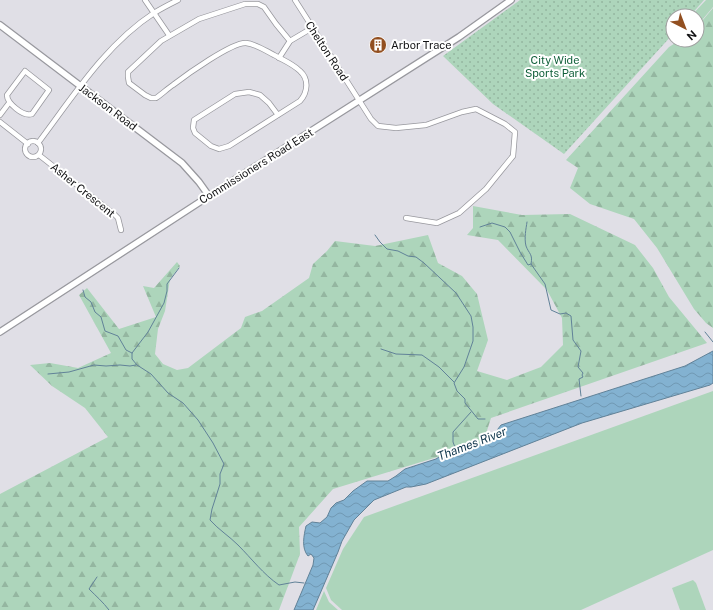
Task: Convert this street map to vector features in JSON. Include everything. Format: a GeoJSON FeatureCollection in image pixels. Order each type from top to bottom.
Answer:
{"type":"FeatureCollection","features":[{"type":"Feature","properties":{"kind":"main road","name":"Commissioners Road East"},"geometry":{"type":"LineString","coordinates":[[0,332],[209,196],[459,37],[511,0]]}},
{"type":"Feature","properties":{"kind":"main road","name":"Jackson Road"},"geometry":{"type":"LineString","coordinates":[[0,25],[182,163],[209,196]]}},
{"type":"Feature","properties":{"kind":"street"},"geometry":{"type":"LineString","coordinates":[[145,0],[153,14],[169,35]]}},
{"type":"Feature","properties":{"kind":"street"},"geometry":{"type":"LineString","coordinates":[[38,143],[100,62],[119,42],[153,14],[178,0]]}},
{"type":"Feature","properties":{"kind":"street","name":"Chelton Road"},"geometry":{"type":"LineString","coordinates":[[295,0],[359,101],[371,119],[378,126],[396,128],[426,125],[462,112],[476,109],[505,124],[515,132],[513,156],[486,189],[459,213],[437,223],[406,218]]}},
{"type":"Feature","properties":{"kind":"street"},"geometry":{"type":"LineString","coordinates":[[278,115],[269,103],[260,96],[249,92],[235,94],[194,120],[193,128],[195,133],[211,146],[219,149],[229,146],[278,115],[300,101],[304,96],[307,86],[306,80],[301,72],[293,65],[247,43],[234,46],[182,78],[156,98],[151,98],[145,95],[130,83],[128,72],[169,35],[199,19],[245,4],[258,4],[264,7],[290,41]]}},
{"type":"Feature","properties":{"kind":"street"},"geometry":{"type":"LineString","coordinates":[[279,58],[290,41],[312,28]]}},
{"type":"Feature","properties":{"kind":"street"},"geometry":{"type":"LineString","coordinates":[[25,71],[49,90],[32,114],[25,114],[10,103],[7,99],[7,95],[25,71]]}},
{"type":"Feature","properties":{"kind":"street"},"geometry":{"type":"LineString","coordinates":[[0,115],[10,103]]}},
{"type":"Feature","properties":{"kind":"street"},"geometry":{"type":"LineString","coordinates":[[0,122],[28,144]]}},
{"type":"Feature","properties":{"kind":"street"},"geometry":{"type":"LineString","coordinates":[[28,144],[31,142],[38,143]]}},
{"type":"Feature","properties":{"kind":"street"},"geometry":{"type":"LineString","coordinates":[[28,144],[26,150],[29,156],[33,157],[39,154],[41,149],[38,143]]}},
{"type":"Feature","properties":{"kind":"street","name":"Asher Crescent"},"geometry":{"type":"LineString","coordinates":[[39,154],[114,214],[118,218],[121,230]]}},
{"type":"Feature","properties":{"kind":"green space","name":"City Wide Sports Park"},"geometry":{"type":"Polygon","coordinates":[[[520,0],[704,0],[697,8],[665,8],[665,43],[564,154],[493,104],[443,56],[520,0]]]}},
{"type":"Feature","properties":{"kind":"green space"},"geometry":{"type":"Polygon","coordinates":[[[706,0],[713,0],[713,7],[705,16],[705,8],[698,8],[706,0]]]}},
{"type":"Feature","properties":{"kind":"green space"},"geometry":{"type":"Polygon","coordinates":[[[713,8],[713,328],[706,323],[694,309],[657,248],[634,219],[590,204],[570,188],[578,168],[566,160],[668,48],[705,48],[705,18],[713,8]]]}},
{"type":"Feature","properties":{"kind":"green space"},"geometry":{"type":"Polygon","coordinates":[[[473,206],[522,215],[570,214],[635,245],[653,268],[669,297],[707,343],[491,418],[483,443],[333,489],[299,527],[300,554],[279,610],[0,610],[0,494],[108,437],[85,408],[52,386],[30,365],[50,363],[78,368],[111,353],[79,295],[87,288],[119,329],[156,317],[143,286],[154,288],[177,262],[180,266],[170,279],[165,311],[158,329],[155,354],[163,364],[177,370],[188,368],[241,328],[245,317],[262,311],[309,278],[313,264],[335,241],[375,246],[428,235],[438,263],[462,276],[477,294],[488,340],[477,371],[507,380],[541,367],[563,345],[562,318],[547,290],[498,240],[467,235],[473,228],[473,206]]]}},
{"type":"Feature","properties":{"kind":"green space"},"geometry":{"type":"Polygon","coordinates":[[[713,391],[713,550],[581,610],[342,610],[331,600],[326,588],[343,549],[364,517],[713,391]]]}},
{"type":"Feature","properties":{"kind":"green space"},"geometry":{"type":"Polygon","coordinates":[[[693,580],[696,583],[706,610],[680,610],[672,588],[693,580]]]}},
{"type":"Feature","properties":{"kind":"green space"},"geometry":{"type":"Polygon","coordinates":[[[324,591],[329,602],[338,610],[316,610],[324,591]]]}},
{"type":"Feature","properties":{"kind":"water"},"geometry":{"type":"Polygon","coordinates":[[[713,351],[713,383],[710,385],[582,423],[426,484],[406,487],[374,500],[354,520],[342,541],[313,610],[294,610],[313,565],[314,558],[311,554],[308,556],[304,549],[304,533],[306,526],[312,522],[320,523],[327,517],[331,508],[336,503],[344,500],[353,491],[367,481],[388,481],[405,469],[436,459],[445,453],[452,458],[466,448],[488,442],[501,425],[685,366],[713,351]]]}},
{"type":"Feature","properties":{"kind":"waterway"},"geometry":{"type":"LineString","coordinates":[[527,222],[525,237],[526,246],[531,256],[531,264],[545,284],[551,310],[560,314],[566,313],[571,316],[573,340],[581,351],[578,367],[583,373],[583,377],[579,379],[581,396]]}},
{"type":"Feature","properties":{"kind":"waterway"},"geometry":{"type":"LineString","coordinates":[[480,227],[492,223],[505,227],[510,232],[528,265],[531,264]]}},
{"type":"Feature","properties":{"kind":"waterway"},"geometry":{"type":"LineString","coordinates":[[375,235],[387,249],[416,257],[424,263],[456,293],[471,316],[473,341],[464,367],[454,383],[457,391],[465,399],[465,403],[478,419],[485,419]]}},
{"type":"Feature","properties":{"kind":"waterway"},"geometry":{"type":"LineString","coordinates":[[179,268],[167,284],[164,303],[148,332],[132,353],[132,359],[137,365],[151,374],[168,393],[183,403],[198,420],[213,443],[224,464],[220,474],[220,484],[210,520],[279,585],[295,582],[304,583]]}},
{"type":"Feature","properties":{"kind":"waterway"},"geometry":{"type":"LineString","coordinates":[[83,290],[85,297],[91,302],[95,312],[101,317],[105,331],[118,336],[126,350],[132,353]]}},
{"type":"Feature","properties":{"kind":"waterway"},"geometry":{"type":"LineString","coordinates":[[705,332],[713,342]]}},
{"type":"Feature","properties":{"kind":"waterway"},"geometry":{"type":"LineString","coordinates":[[381,349],[396,354],[422,355],[439,367],[454,382]]}},
{"type":"Feature","properties":{"kind":"waterway"},"geometry":{"type":"LineString","coordinates":[[48,374],[69,372],[94,365],[136,365]]}},
{"type":"Feature","properties":{"kind":"waterway","name":"Thames River"},"geometry":{"type":"LineString","coordinates":[[458,455],[453,442],[453,432],[471,412]]}},
{"type":"Feature","properties":{"kind":"waterway"},"geometry":{"type":"LineString","coordinates":[[97,577],[89,589],[109,610]]}},
{"type":"Feature","properties":{"kind":"place","name":"Arbor Trace"},"geometry":{"type":"Point","coordinates":[378,45]}}]}
